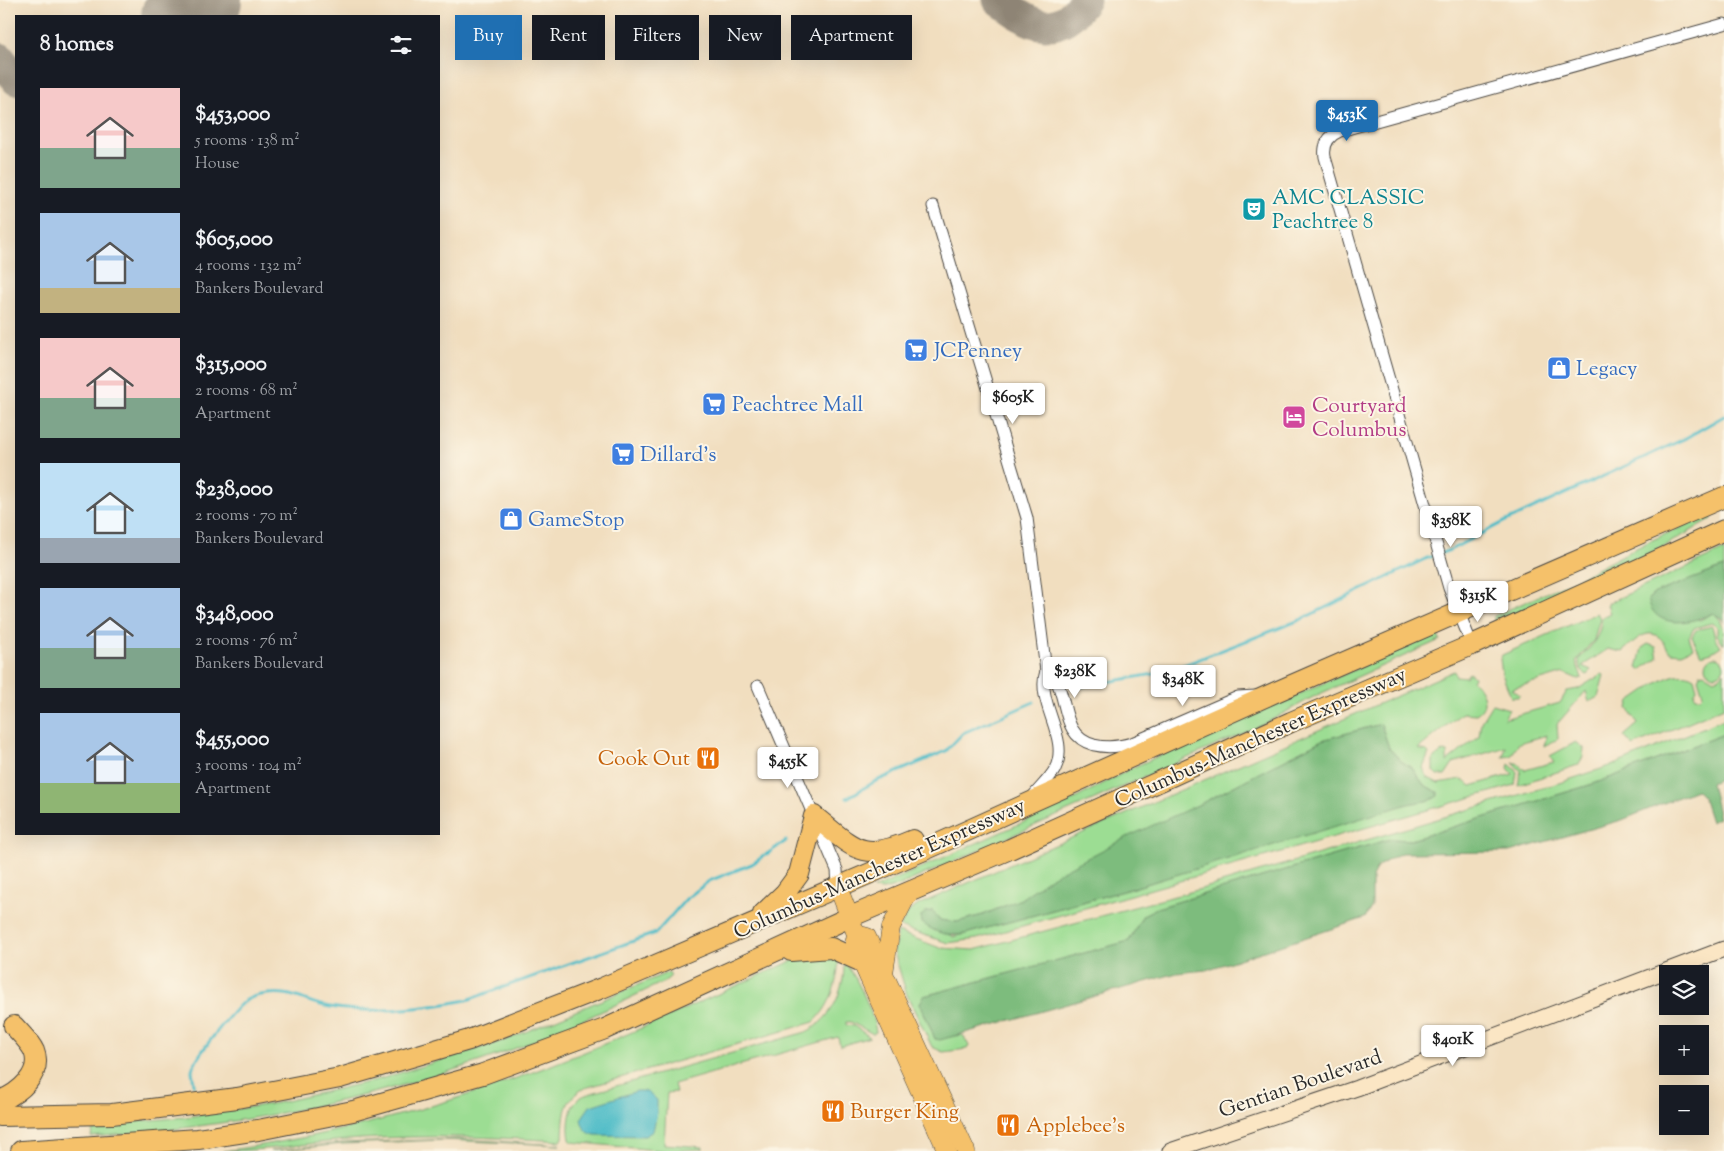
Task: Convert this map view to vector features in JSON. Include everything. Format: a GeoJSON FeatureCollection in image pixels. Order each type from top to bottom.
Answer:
{"type":"FeatureCollection","features":[{"type":"Feature","properties":{"kind":"highway","name":"Columbus-Manchester Expressway"},"geometry":{"type":"LineString","coordinates":[[0,1116],[93,1115],[177,1107],[237,1098],[340,1078],[469,1040],[602,988],[838,887],[1268,695],[1724,497]]}},
{"type":"Feature","properties":{"kind":"highway","name":"Columbus-Manchester Expressway"},"geometry":{"type":"LineString","coordinates":[[21,1151],[198,1139],[258,1130],[354,1111],[483,1074],[605,1029],[772,953],[853,925],[909,892],[1291,722],[1472,645],[1724,530]]}},
{"type":"Feature","properties":{"kind":"highway"},"geometry":{"type":"LineString","coordinates":[[755,922],[785,893],[799,874],[814,816],[849,844],[868,852],[891,849],[1007,799],[1025,804]]}},
{"type":"Feature","properties":{"kind":"highway"},"geometry":{"type":"LineString","coordinates":[[772,953],[831,948],[862,962]]}},
{"type":"Feature","properties":{"kind":"highway"},"geometry":{"type":"LineString","coordinates":[[0,1101],[15,1093],[29,1080],[36,1065],[33,1050],[14,1026]]}},
{"type":"Feature","properties":{"kind":"main road"},"geometry":{"type":"LineString","coordinates":[[838,887],[853,925],[854,945],[947,1151]]}},
{"type":"Feature","properties":{"kind":"main road"},"geometry":{"type":"LineString","coordinates":[[884,974],[891,927],[909,892]]}},
{"type":"Feature","properties":{"kind":"main road"},"geometry":{"type":"LineString","coordinates":[[853,925],[867,937],[966,1151]]}},
{"type":"Feature","properties":{"kind":"main road","name":"Gentian Boulevard"},"geometry":{"type":"LineString","coordinates":[[1170,1151],[1358,1088],[1724,949]]}},
{"type":"Feature","properties":{"kind":"main road"},"geometry":{"type":"LineString","coordinates":[[935,1124],[935,1151]]}},
{"type":"Feature","properties":{"kind":"street"},"geometry":{"type":"LineString","coordinates":[[1472,645],[1443,568],[1325,157],[1324,150],[1328,140],[1340,131],[1724,24]]}},
{"type":"Feature","properties":{"kind":"street"},"geometry":{"type":"LineString","coordinates":[[933,206],[1027,518],[1046,671],[1042,683],[1060,752],[1055,769],[1025,804]]}},
{"type":"Feature","properties":{"kind":"street"},"geometry":{"type":"LineString","coordinates":[[1046,671],[1057,680],[1072,731],[1083,740],[1101,746],[1116,747],[1132,743],[1238,697],[1268,695]]}},
{"type":"Feature","properties":{"kind":"street"},"geometry":{"type":"LineString","coordinates":[[758,686],[837,870],[838,887]]}},
{"type":"Feature","properties":{"kind":"green space"},"geometry":{"type":"Polygon","coordinates":[[[1710,514],[1712,519],[1641,559],[1497,622],[1494,620],[1494,616],[1577,579],[1648,542],[1710,514]]]}},
{"type":"Feature","properties":{"kind":"green space"},"geometry":{"type":"Polygon","coordinates":[[[1724,550],[1724,567],[1655,593],[1648,599],[1700,620],[1713,613],[1723,626],[1724,644],[1717,635],[1717,626],[1712,623],[1694,628],[1689,637],[1693,648],[1682,653],[1671,652],[1657,636],[1646,634],[1622,652],[1608,649],[1582,666],[1591,670],[1587,675],[1584,672],[1580,666],[1579,659],[1595,640],[1600,630],[1602,617],[1610,613],[1608,608],[1610,607],[1607,606],[1608,603],[1724,550]]]}},
{"type":"Feature","properties":{"kind":"green space"},"geometry":{"type":"Polygon","coordinates":[[[1724,567],[1724,622],[1713,613],[1694,620],[1674,622],[1658,616],[1652,609],[1648,599],[1655,593],[1724,567]]]}},
{"type":"Feature","properties":{"kind":"green space"},"geometry":{"type":"Polygon","coordinates":[[[1597,613],[1600,618],[1594,640],[1576,661],[1582,678],[1578,679],[1564,673],[1511,689],[1520,695],[1518,697],[1511,697],[1502,674],[1500,659],[1502,655],[1597,613]]]}},
{"type":"Feature","properties":{"kind":"green space"},"geometry":{"type":"Polygon","coordinates":[[[1712,626],[1715,637],[1721,646],[1712,652],[1701,655],[1692,636],[1696,630],[1712,626]]]}},
{"type":"Feature","properties":{"kind":"green space"},"geometry":{"type":"Polygon","coordinates":[[[1433,635],[1438,635],[1440,640],[1315,696],[1262,725],[898,886],[883,890],[873,889],[1069,802],[1134,767],[1433,635]]]}},
{"type":"Feature","properties":{"kind":"green space"},"geometry":{"type":"Polygon","coordinates":[[[1648,644],[1656,647],[1658,658],[1640,670],[1637,668],[1642,648],[1648,644]]]}},
{"type":"Feature","properties":{"kind":"green space"},"geometry":{"type":"Polygon","coordinates":[[[1715,657],[1721,660],[1724,666],[1721,672],[1715,675],[1709,672],[1706,666],[1709,660],[1715,657]]]}},
{"type":"Feature","properties":{"kind":"green space"},"geometry":{"type":"Polygon","coordinates":[[[1454,671],[1456,676],[1466,677],[1469,673],[1474,677],[1472,680],[1482,692],[1484,702],[1481,711],[1476,714],[1462,713],[1418,749],[1429,753],[1423,768],[1428,778],[1438,783],[1462,779],[1471,786],[1513,774],[1508,768],[1509,764],[1517,771],[1515,785],[977,939],[948,943],[900,927],[908,912],[920,904],[1454,671]],[[1381,724],[1322,740],[1200,804],[1053,876],[1021,899],[983,915],[957,922],[939,920],[933,911],[926,912],[953,937],[1130,889],[1408,803],[1431,800],[1433,790],[1424,785],[1412,768],[1401,761],[1389,748],[1381,724]]]}},
{"type":"Feature","properties":{"kind":"green space"},"geometry":{"type":"Polygon","coordinates":[[[1724,672],[1724,707],[1633,746],[1624,736],[1638,724],[1628,708],[1630,701],[1652,686],[1670,677],[1686,675],[1694,678],[1697,689],[1694,694],[1696,697],[1700,697],[1703,694],[1698,678],[1700,674],[1704,673],[1714,679],[1720,677],[1724,672]]]}},
{"type":"Feature","properties":{"kind":"green space"},"geometry":{"type":"Polygon","coordinates":[[[1602,674],[1604,675],[1598,697],[1589,702],[1586,691],[1557,724],[1558,739],[1544,746],[1547,735],[1519,743],[1511,756],[1503,757],[1506,747],[1453,763],[1445,775],[1437,775],[1433,771],[1433,759],[1443,751],[1447,752],[1447,762],[1479,736],[1481,722],[1492,704],[1509,709],[1504,719],[1560,703],[1567,691],[1578,689],[1602,674]]]}},
{"type":"Feature","properties":{"kind":"green space"},"geometry":{"type":"Polygon","coordinates":[[[1724,719],[1724,734],[1596,783],[1411,840],[1390,839],[1157,908],[1143,915],[1129,941],[924,996],[920,1003],[935,1039],[963,1035],[969,1046],[967,1049],[943,1052],[932,1047],[907,995],[894,952],[898,932],[940,948],[974,950],[1201,889],[1559,783],[1616,764],[1724,719]]]}},
{"type":"Feature","properties":{"kind":"green space"},"geometry":{"type":"Polygon","coordinates":[[[1381,724],[1389,748],[1401,761],[1412,768],[1424,785],[1438,792],[1438,796],[1431,800],[1408,804],[1130,889],[965,934],[953,935],[942,933],[922,923],[921,916],[926,912],[933,911],[939,920],[957,922],[983,915],[1021,899],[1053,876],[1129,836],[1200,804],[1322,740],[1381,724]]]}},
{"type":"Feature","properties":{"kind":"green space"},"geometry":{"type":"Polygon","coordinates":[[[1724,734],[1724,777],[1711,783],[1719,818],[1711,822],[1703,797],[1696,790],[1622,820],[1509,852],[1401,853],[1378,866],[1372,877],[1372,906],[1365,918],[1206,970],[1177,973],[940,1040],[935,1039],[920,1003],[924,996],[1129,941],[1143,915],[1157,908],[1390,839],[1411,840],[1596,783],[1724,734]]]}},
{"type":"Feature","properties":{"kind":"green space"},"geometry":{"type":"Polygon","coordinates":[[[1576,742],[1584,748],[1583,757],[1578,765],[1518,785],[1521,771],[1513,763],[1517,763],[1525,770],[1554,762],[1550,756],[1576,742]]]}},
{"type":"Feature","properties":{"kind":"green space"},"geometry":{"type":"Polygon","coordinates":[[[806,955],[839,956],[837,974],[830,1000],[814,1022],[585,1088],[572,1097],[566,1109],[563,1138],[561,1141],[511,1138],[410,1137],[343,1140],[257,1150],[223,1151],[306,1137],[389,1118],[510,1081],[614,1040],[806,955]]]}},
{"type":"Feature","properties":{"kind":"green space"},"geometry":{"type":"Polygon","coordinates":[[[845,964],[865,997],[876,1032],[873,1034],[851,1022],[846,1022],[846,1025],[854,1026],[870,1037],[840,1046],[838,1037],[674,1084],[676,1092],[667,1093],[664,1144],[703,1147],[703,1149],[667,1151],[571,1142],[569,1128],[571,1111],[575,1102],[582,1096],[806,1032],[813,1028],[825,1018],[834,1006],[843,981],[845,964]]]}},
{"type":"Feature","properties":{"kind":"green space"},"geometry":{"type":"Polygon","coordinates":[[[669,972],[671,976],[665,981],[603,1011],[498,1055],[449,1072],[348,1099],[298,1110],[195,1127],[91,1137],[92,1131],[106,1124],[186,1117],[277,1103],[377,1080],[506,1040],[669,972]]]}},
{"type":"Feature","properties":{"kind":"green space"},"geometry":{"type":"Polygon","coordinates":[[[457,1139],[560,1145],[442,1140],[343,1144],[270,1151],[343,1143],[457,1139]]]}},
{"type":"Feature","properties":{"kind":"water"},"geometry":{"type":"Polygon","coordinates":[[[637,1091],[647,1091],[657,1100],[657,1113],[653,1131],[645,1136],[595,1135],[585,1130],[581,1119],[590,1106],[637,1091]]]}},
{"type":"Feature","properties":{"kind":"waterway"},"geometry":{"type":"LineString","coordinates":[[1078,687],[1166,672],[1300,620],[1425,559],[1450,550],[1504,522],[1684,439],[1724,416]]}},
{"type":"Feature","properties":{"kind":"waterway"},"geometry":{"type":"LineString","coordinates":[[847,798],[874,782],[946,751],[963,733],[1034,702]]}},
{"type":"Feature","properties":{"kind":"waterway"},"geometry":{"type":"LineString","coordinates":[[194,1085],[192,1070],[199,1056],[237,1008],[251,998],[260,995],[281,994],[330,1007],[364,1010],[399,1010],[467,1000],[656,933],[686,899],[709,881],[752,864],[786,841]]}},
{"type":"Feature","properties":{"kind":"taxiway"},"geometry":{"type":"LineString","coordinates":[[176,0],[185,13]]}},
{"type":"Feature","properties":{"kind":"taxiway"},"geometry":{"type":"LineString","coordinates":[[998,0],[1021,16],[1043,25],[1053,25],[1064,21],[1085,0]]}},
{"type":"Feature","properties":{"kind":"taxiway"},"geometry":{"type":"LineString","coordinates":[[0,58],[15,79]]}},
{"type":"Feature","properties":{"kind":"runway"},"geometry":{"type":"LineString","coordinates":[[181,15],[203,0]]}},
{"type":"Feature","properties":{"kind":"place","name":"AMC CLASSIC Peachtree 8"},"geometry":{"type":"Point","coordinates":[1254,209]}},
{"type":"Feature","properties":{"kind":"place","name":"JCPenney"},"geometry":{"type":"Point","coordinates":[916,350]}},
{"type":"Feature","properties":{"kind":"place","name":"Legacy"},"geometry":{"type":"Point","coordinates":[1559,368]}},
{"type":"Feature","properties":{"kind":"place","name":"Peachtree Mall"},"geometry":{"type":"Point","coordinates":[714,404]}},
{"type":"Feature","properties":{"kind":"place","name":"Courtyard Columbus"},"geometry":{"type":"Point","coordinates":[1294,417]}},
{"type":"Feature","properties":{"kind":"place","name":"Dillard's"},"geometry":{"type":"Point","coordinates":[623,454]}},
{"type":"Feature","properties":{"kind":"place","name":"GameStop"},"geometry":{"type":"Point","coordinates":[511,519]}},
{"type":"Feature","properties":{"kind":"place","name":"Cook Out"},"geometry":{"type":"Point","coordinates":[708,758]}},
{"type":"Feature","properties":{"kind":"place","name":"Burger King"},"geometry":{"type":"Point","coordinates":[833,1111]}},
{"type":"Feature","properties":{"kind":"place","name":"Applebee's"},"geometry":{"type":"Point","coordinates":[1008,1125]}}]}
